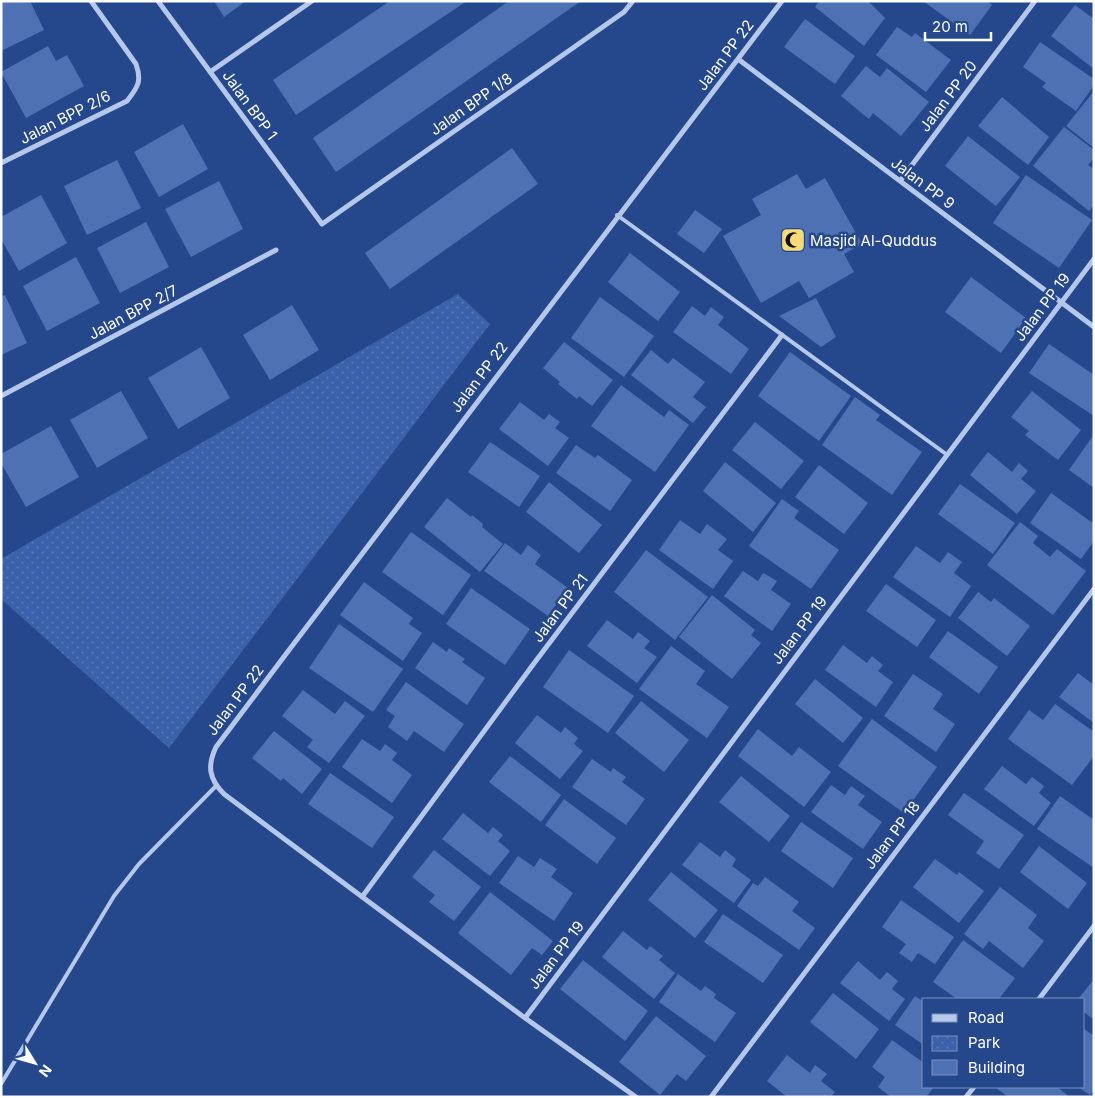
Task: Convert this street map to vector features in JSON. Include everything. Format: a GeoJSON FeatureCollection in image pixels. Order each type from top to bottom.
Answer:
{"type":"FeatureCollection","features":[{"type":"Feature","properties":{"kind":"street","name":"Jalan BPP 2/6"},"geometry":{"type":"LineString","coordinates":[[1,163],[127,101],[136,89],[140,76],[136,64],[91,1]]}},
{"type":"Feature","properties":{"kind":"street","name":"Jalan BPP 1"},"geometry":{"type":"LineString","coordinates":[[158,1],[322,224]]}},
{"type":"Feature","properties":{"kind":"street"},"geometry":{"type":"LineString","coordinates":[[210,72],[312,1]]}},
{"type":"Feature","properties":{"kind":"street","name":"Jalan BPP 1/8"},"geometry":{"type":"LineString","coordinates":[[322,224],[624,12],[632,1]]}},
{"type":"Feature","properties":{"kind":"street","name":"Jalan PP 22"},"geometry":{"type":"LineString","coordinates":[[216,786],[210,774],[211,759],[216,747],[617,215],[782,1]]}},
{"type":"Feature","properties":{"kind":"street","name":"Jalan PP 20"},"geometry":{"type":"LineString","coordinates":[[900,181],[1035,1]]}},
{"type":"Feature","properties":{"kind":"street","name":"Jalan PP 9"},"geometry":{"type":"LineString","coordinates":[[738,59],[1094,327]]}},
{"type":"Feature","properties":{"kind":"street","name":"Jalan BPP 2/7"},"geometry":{"type":"LineString","coordinates":[[1,396],[276,250]]}},
{"type":"Feature","properties":{"kind":"street","name":"Jalan PP 19"},"geometry":{"type":"LineString","coordinates":[[525,1018],[1094,259]]}},
{"type":"Feature","properties":{"kind":"street","name":"Jalan PP 21"},"geometry":{"type":"LineString","coordinates":[[362,897],[526,674],[782,335]]}},
{"type":"Feature","properties":{"kind":"street","name":"Jalan PP 18"},"geometry":{"type":"LineString","coordinates":[[711,1097],[1094,589]]}},
{"type":"Feature","properties":{"kind":"street"},"geometry":{"type":"LineString","coordinates":[[216,786],[525,1018],[636,1097]]}},
{"type":"Feature","properties":{"kind":"street"},"geometry":{"type":"LineString","coordinates":[[1040,998],[1094,926]]}},
{"type":"Feature","properties":{"kind":"lane"},"geometry":{"type":"LineString","coordinates":[[617,215],[946,454]]}},
{"type":"Feature","properties":{"kind":"lane"},"geometry":{"type":"LineString","coordinates":[[1,1084],[114,896],[139,864],[216,786]]}},
{"type":"Feature","properties":{"kind":"green space"},"geometry":{"type":"Polygon","coordinates":[[[458,294],[490,324],[169,748],[1,599],[1,559],[458,294]]]}},
{"type":"Feature","properties":{"kind":"building"},"geometry":{"type":"Polygon","coordinates":[[[1,1],[30,1],[44,30],[1,51],[1,1]]]}},
{"type":"Feature","properties":{"kind":"building"},"geometry":{"type":"Polygon","coordinates":[[[214,1],[246,1],[224,17],[214,1]]]}},
{"type":"Feature","properties":{"kind":"building"},"geometry":{"type":"Polygon","coordinates":[[[390,1],[467,1],[296,115],[273,80],[390,1]]]}},
{"type":"Feature","properties":{"kind":"building"},"geometry":{"type":"Polygon","coordinates":[[[509,1],[581,1],[336,172],[313,138],[509,1]]]}},
{"type":"Feature","properties":{"kind":"building"},"geometry":{"type":"Polygon","coordinates":[[[819,1],[868,1],[885,18],[864,46],[815,7],[819,1]]]}},
{"type":"Feature","properties":{"kind":"building"},"geometry":{"type":"Polygon","coordinates":[[[923,1],[987,1],[992,5],[970,35],[923,1]]]}},
{"type":"Feature","properties":{"kind":"building"},"geometry":{"type":"Polygon","coordinates":[[[1075,5],[1094,19],[1094,69],[1051,36],[1075,5]]]}},
{"type":"Feature","properties":{"kind":"building"},"geometry":{"type":"Polygon","coordinates":[[[805,19],[855,56],[835,84],[784,47],[805,19]]]}},
{"type":"Feature","properties":{"kind":"building"},"geometry":{"type":"Polygon","coordinates":[[[897,27],[912,37],[915,33],[951,60],[926,92],[876,55],[897,27]]]}},
{"type":"Feature","properties":{"kind":"building"},"geometry":{"type":"Polygon","coordinates":[[[1040,42],[1094,79],[1094,85],[1076,111],[1042,87],[1046,83],[1023,67],[1040,42]]]}},
{"type":"Feature","properties":{"kind":"building"},"geometry":{"type":"Polygon","coordinates":[[[48,46],[56,61],[67,55],[84,86],[26,118],[1,72],[48,46]]]}},
{"type":"Feature","properties":{"kind":"building"},"geometry":{"type":"Polygon","coordinates":[[[866,66],[880,77],[887,68],[929,102],[901,136],[873,113],[869,119],[841,96],[866,66]]]}},
{"type":"Feature","properties":{"kind":"building"},"geometry":{"type":"Polygon","coordinates":[[[1094,91],[1094,148],[1066,126],[1094,91]]]}},
{"type":"Feature","properties":{"kind":"building"},"geometry":{"type":"Polygon","coordinates":[[[1002,97],[1049,137],[1028,165],[978,126],[1002,97]]]}},
{"type":"Feature","properties":{"kind":"building"},"geometry":{"type":"Polygon","coordinates":[[[183,124],[208,169],[159,197],[134,152],[183,124]]]}},
{"type":"Feature","properties":{"kind":"building"},"geometry":{"type":"Polygon","coordinates":[[[1064,127],[1094,150],[1094,158],[1088,165],[1094,169],[1094,205],[1089,211],[1033,166],[1064,127]]]}},
{"type":"Feature","properties":{"kind":"building"},"geometry":{"type":"Polygon","coordinates":[[[968,136],[1020,177],[996,206],[945,166],[968,136]]]}},
{"type":"Feature","properties":{"kind":"building"},"geometry":{"type":"Polygon","coordinates":[[[512,148],[538,184],[390,289],[365,253],[512,148]]]}},
{"type":"Feature","properties":{"kind":"building"},"geometry":{"type":"Polygon","coordinates":[[[117,160],[141,208],[87,235],[64,186],[117,160]]]}},
{"type":"Feature","properties":{"kind":"building","name":"Masjid Al-Quddus"},"geometry":{"type":"Polygon","coordinates":[[[797,174],[806,189],[825,178],[862,244],[844,254],[854,272],[809,298],[799,281],[761,303],[723,236],[761,215],[752,199],[797,174]]]}},
{"type":"Feature","properties":{"kind":"building"},"geometry":{"type":"Polygon","coordinates":[[[1026,175],[1092,220],[1059,268],[993,223],[1026,175]]]}},
{"type":"Feature","properties":{"kind":"building"},"geometry":{"type":"Polygon","coordinates":[[[219,181],[243,229],[191,257],[165,209],[219,181]]]}},
{"type":"Feature","properties":{"kind":"building"},"geometry":{"type":"Polygon","coordinates":[[[41,195],[67,243],[19,271],[1,239],[1,217],[41,195]]]}},
{"type":"Feature","properties":{"kind":"building"},"geometry":{"type":"Polygon","coordinates":[[[695,210],[722,229],[704,253],[677,234],[695,210]]]}},
{"type":"Feature","properties":{"kind":"building"},"geometry":{"type":"Polygon","coordinates":[[[146,222],[169,267],[120,293],[97,248],[146,222]]]}},
{"type":"Feature","properties":{"kind":"building"},"geometry":{"type":"Polygon","coordinates":[[[630,253],[680,292],[658,321],[608,282],[630,253]]]}},
{"type":"Feature","properties":{"kind":"building"},"geometry":{"type":"Polygon","coordinates":[[[76,257],[100,303],[47,331],[23,286],[76,257]]]}},
{"type":"Feature","properties":{"kind":"building"},"geometry":{"type":"Polygon","coordinates":[[[971,277],[1026,318],[1001,353],[945,312],[971,277]]]}},
{"type":"Feature","properties":{"kind":"building"},"geometry":{"type":"Polygon","coordinates":[[[5,295],[27,343],[1,355],[1,297],[5,295]]]}},
{"type":"Feature","properties":{"kind":"building"},"geometry":{"type":"Polygon","coordinates":[[[600,297],[654,336],[624,377],[571,338],[600,297]]]}},
{"type":"Feature","properties":{"kind":"building"},"geometry":{"type":"Polygon","coordinates":[[[816,298],[836,337],[821,347],[779,316],[816,298]]]}},
{"type":"Feature","properties":{"kind":"building"},"geometry":{"type":"Polygon","coordinates":[[[292,305],[319,350],[270,380],[243,335],[292,305]]]}},
{"type":"Feature","properties":{"kind":"building"},"geometry":{"type":"Polygon","coordinates":[[[692,306],[705,316],[711,307],[724,317],[718,325],[749,349],[731,374],[673,332],[692,306]]]}},
{"type":"Feature","properties":{"kind":"building"},"geometry":{"type":"Polygon","coordinates":[[[564,342],[613,380],[592,406],[579,396],[577,399],[558,384],[560,382],[543,368],[564,342]]]}},
{"type":"Feature","properties":{"kind":"building"},"geometry":{"type":"Polygon","coordinates":[[[1049,344],[1094,375],[1094,416],[1029,373],[1049,344]]]}},
{"type":"Feature","properties":{"kind":"building"},"geometry":{"type":"Polygon","coordinates":[[[201,347],[230,398],[178,429],[148,378],[201,347]]]}},
{"type":"Feature","properties":{"kind":"building"},"geometry":{"type":"Polygon","coordinates":[[[651,350],[668,364],[673,358],[705,382],[693,397],[706,407],[693,423],[631,375],[651,350]]]}},
{"type":"Feature","properties":{"kind":"building"},"geometry":{"type":"Polygon","coordinates":[[[790,352],[851,396],[819,441],[758,396],[790,352]]]}},
{"type":"Feature","properties":{"kind":"building"},"geometry":{"type":"Polygon","coordinates":[[[621,385],[664,417],[669,410],[689,425],[655,472],[591,426],[621,385]]]}},
{"type":"Feature","properties":{"kind":"building"},"geometry":{"type":"Polygon","coordinates":[[[121,391],[148,438],[97,468],[70,420],[121,391]]]}},
{"type":"Feature","properties":{"kind":"building"},"geometry":{"type":"Polygon","coordinates":[[[1032,391],[1081,430],[1058,460],[1025,435],[1029,431],[1011,417],[1032,391]]]}},
{"type":"Feature","properties":{"kind":"building"},"geometry":{"type":"Polygon","coordinates":[[[855,397],[880,415],[876,420],[922,452],[892,495],[822,445],[855,397]]]}},
{"type":"Feature","properties":{"kind":"building"},"geometry":{"type":"Polygon","coordinates":[[[520,402],[544,420],[549,414],[560,422],[555,428],[569,438],[548,466],[499,429],[520,402]]]}},
{"type":"Feature","properties":{"kind":"building"},"geometry":{"type":"Polygon","coordinates":[[[755,422],[804,461],[781,489],[732,450],[755,422]]]}},
{"type":"Feature","properties":{"kind":"building"},"geometry":{"type":"Polygon","coordinates":[[[51,426],[79,477],[26,507],[1,463],[1,454],[51,426]]]}},
{"type":"Feature","properties":{"kind":"building"},"geometry":{"type":"Polygon","coordinates":[[[1092,437],[1094,438],[1094,488],[1069,470],[1092,437]]]}},
{"type":"Feature","properties":{"kind":"building"},"geometry":{"type":"Polygon","coordinates":[[[490,442],[540,476],[519,507],[468,472],[490,442]]]}},
{"type":"Feature","properties":{"kind":"building"},"geometry":{"type":"Polygon","coordinates":[[[576,445],[595,458],[598,455],[632,480],[610,511],[556,473],[576,445]]]}},
{"type":"Feature","properties":{"kind":"building"},"geometry":{"type":"Polygon","coordinates":[[[988,452],[1012,472],[1019,463],[1028,471],[1021,479],[1036,491],[1017,514],[970,475],[988,452]]]}},
{"type":"Feature","properties":{"kind":"building"},"geometry":{"type":"Polygon","coordinates":[[[725,462],[776,503],[753,532],[703,491],[725,462]]]}},
{"type":"Feature","properties":{"kind":"building"},"geometry":{"type":"Polygon","coordinates":[[[819,465],[868,503],[844,534],[795,497],[819,465]]]}},
{"type":"Feature","properties":{"kind":"building"},"geometry":{"type":"Polygon","coordinates":[[[549,482],[602,525],[579,553],[526,512],[549,482]]]}},
{"type":"Feature","properties":{"kind":"building"},"geometry":{"type":"Polygon","coordinates":[[[960,484],[1015,523],[993,554],[938,514],[960,484]]]}},
{"type":"Feature","properties":{"kind":"building"},"geometry":{"type":"Polygon","coordinates":[[[1051,493],[1094,524],[1094,541],[1081,559],[1030,523],[1051,493]]]}},
{"type":"Feature","properties":{"kind":"building"},"geometry":{"type":"Polygon","coordinates":[[[447,498],[483,524],[482,527],[503,544],[480,572],[424,527],[447,498]]]}},
{"type":"Feature","properties":{"kind":"building"},"geometry":{"type":"Polygon","coordinates":[[[782,499],[799,511],[794,518],[839,550],[811,589],[749,546],[782,499]]]}},
{"type":"Feature","properties":{"kind":"building"},"geometry":{"type":"Polygon","coordinates":[[[680,520],[700,534],[707,524],[727,539],[718,550],[733,561],[713,589],[659,550],[680,520]]]}},
{"type":"Feature","properties":{"kind":"building"},"geometry":{"type":"Polygon","coordinates":[[[1020,522],[1038,536],[1033,543],[1050,557],[1057,549],[1086,571],[1053,615],[987,565],[1020,522]]]}},
{"type":"Feature","properties":{"kind":"building"},"geometry":{"type":"Polygon","coordinates":[[[411,532],[471,575],[443,615],[382,572],[411,532]]]}},
{"type":"Feature","properties":{"kind":"building"},"geometry":{"type":"Polygon","coordinates":[[[505,543],[521,555],[528,545],[541,555],[535,564],[568,588],[548,616],[484,571],[505,543]]]}},
{"type":"Feature","properties":{"kind":"building"},"geometry":{"type":"Polygon","coordinates":[[[916,546],[940,563],[948,552],[962,562],[954,573],[971,586],[950,617],[893,577],[916,546]]]}},
{"type":"Feature","properties":{"kind":"building"},"geometry":{"type":"Polygon","coordinates":[[[646,550],[708,597],[675,640],[614,592],[646,550]]]}},
{"type":"Feature","properties":{"kind":"building"},"geometry":{"type":"Polygon","coordinates":[[[743,571],[758,581],[763,573],[777,581],[771,590],[791,604],[772,631],[724,596],[743,571]]]}},
{"type":"Feature","properties":{"kind":"building"},"geometry":{"type":"Polygon","coordinates":[[[364,582],[413,618],[409,624],[422,633],[403,661],[340,615],[364,582]]]}},
{"type":"Feature","properties":{"kind":"building"},"geometry":{"type":"Polygon","coordinates":[[[886,584],[936,620],[917,647],[866,611],[886,584]]]}},
{"type":"Feature","properties":{"kind":"building"},"geometry":{"type":"Polygon","coordinates":[[[471,588],[530,629],[505,665],[446,624],[471,588]]]}},
{"type":"Feature","properties":{"kind":"building"},"geometry":{"type":"Polygon","coordinates":[[[978,592],[991,602],[994,598],[1030,626],[1007,656],[958,618],[978,592]]]}},
{"type":"Feature","properties":{"kind":"building"},"geometry":{"type":"Polygon","coordinates":[[[712,595],[755,630],[751,635],[761,643],[732,679],[679,637],[712,595]]]}},
{"type":"Feature","properties":{"kind":"building"},"geometry":{"type":"Polygon","coordinates":[[[607,620],[633,639],[638,632],[650,641],[644,648],[657,657],[637,683],[587,646],[607,620]]]}},
{"type":"Feature","properties":{"kind":"building"},"geometry":{"type":"Polygon","coordinates":[[[339,624],[403,669],[373,712],[309,668],[339,624]]]}},
{"type":"Feature","properties":{"kind":"building"},"geometry":{"type":"Polygon","coordinates":[[[948,631],[998,667],[979,694],[929,657],[948,631]]]}},
{"type":"Feature","properties":{"kind":"building"},"geometry":{"type":"Polygon","coordinates":[[[433,642],[447,652],[449,648],[465,659],[462,662],[485,678],[467,705],[415,668],[433,642]]]}},
{"type":"Feature","properties":{"kind":"building"},"geometry":{"type":"Polygon","coordinates":[[[843,645],[867,663],[872,656],[883,665],[878,671],[893,682],[876,707],[825,670],[843,645]]]}},
{"type":"Feature","properties":{"kind":"building"},"geometry":{"type":"Polygon","coordinates":[[[671,646],[705,671],[696,684],[729,707],[707,738],[639,689],[671,646]]]}},
{"type":"Feature","properties":{"kind":"building"},"geometry":{"type":"Polygon","coordinates":[[[569,650],[634,696],[608,733],[543,687],[569,650]]]}},
{"type":"Feature","properties":{"kind":"building"},"geometry":{"type":"Polygon","coordinates":[[[1078,673],[1094,685],[1094,723],[1059,697],[1078,673]]]}},
{"type":"Feature","properties":{"kind":"building"},"geometry":{"type":"Polygon","coordinates":[[[913,674],[943,694],[933,709],[955,724],[936,752],[884,716],[913,674]]]}},
{"type":"Feature","properties":{"kind":"building"},"geometry":{"type":"Polygon","coordinates":[[[815,679],[863,718],[843,743],[795,704],[815,679]]]}},
{"type":"Feature","properties":{"kind":"building"},"geometry":{"type":"Polygon","coordinates":[[[406,682],[464,724],[444,752],[414,731],[407,741],[388,727],[395,716],[386,710],[406,682]]]}},
{"type":"Feature","properties":{"kind":"building"},"geometry":{"type":"Polygon","coordinates":[[[303,690],[335,714],[345,701],[365,716],[329,763],[307,747],[313,740],[282,716],[303,690]]]}},
{"type":"Feature","properties":{"kind":"building"},"geometry":{"type":"Polygon","coordinates":[[[641,701],[689,740],[664,772],[615,733],[641,701]]]}},
{"type":"Feature","properties":{"kind":"building"},"geometry":{"type":"Polygon","coordinates":[[[1055,704],[1094,732],[1094,756],[1072,785],[1008,739],[1029,710],[1043,720],[1055,704]]]}},
{"type":"Feature","properties":{"kind":"building"},"geometry":{"type":"Polygon","coordinates":[[[537,715],[561,733],[565,727],[578,738],[574,744],[583,751],[560,779],[515,743],[537,715]]]}},
{"type":"Feature","properties":{"kind":"building"},"geometry":{"type":"Polygon","coordinates":[[[872,719],[937,767],[904,813],[838,766],[872,719]]]}},
{"type":"Feature","properties":{"kind":"building"},"geometry":{"type":"Polygon","coordinates":[[[758,729],[792,756],[799,747],[831,772],[804,807],[738,756],[758,729]]]}},
{"type":"Feature","properties":{"kind":"building"},"geometry":{"type":"Polygon","coordinates":[[[274,731],[322,769],[302,794],[283,778],[281,781],[252,758],[274,731]]]}},
{"type":"Feature","properties":{"kind":"building"},"geometry":{"type":"Polygon","coordinates":[[[362,739],[380,751],[385,744],[397,753],[392,760],[412,775],[392,803],[342,767],[362,739]]]}},
{"type":"Feature","properties":{"kind":"building"},"geometry":{"type":"Polygon","coordinates":[[[510,756],[561,795],[541,822],[489,782],[510,756]]]}},
{"type":"Feature","properties":{"kind":"building"},"geometry":{"type":"Polygon","coordinates":[[[592,759],[611,772],[613,768],[626,777],[622,782],[645,799],[626,825],[572,787],[592,759]]]}},
{"type":"Feature","properties":{"kind":"building"},"geometry":{"type":"Polygon","coordinates":[[[1002,766],[1026,784],[1032,777],[1044,786],[1039,793],[1051,803],[1034,826],[984,789],[1002,766]]]}},
{"type":"Feature","properties":{"kind":"building"},"geometry":{"type":"Polygon","coordinates":[[[330,773],[394,817],[372,848],[308,804],[330,773]]]}},
{"type":"Feature","properties":{"kind":"building"},"geometry":{"type":"Polygon","coordinates":[[[741,776],[790,816],[769,842],[719,802],[741,776]]]}},
{"type":"Feature","properties":{"kind":"building"},"geometry":{"type":"Polygon","coordinates":[[[831,785],[845,795],[851,786],[865,796],[858,805],[882,822],[863,849],[811,812],[831,785]]]}},
{"type":"Feature","properties":{"kind":"building"},"geometry":{"type":"Polygon","coordinates":[[[964,793],[1024,835],[999,869],[976,853],[984,841],[948,815],[964,793]]]}},
{"type":"Feature","properties":{"kind":"building"},"geometry":{"type":"Polygon","coordinates":[[[1060,796],[1094,820],[1094,868],[1037,829],[1060,796]]]}},
{"type":"Feature","properties":{"kind":"building"},"geometry":{"type":"Polygon","coordinates":[[[564,799],[616,838],[597,864],[545,825],[564,799]]]}},
{"type":"Feature","properties":{"kind":"building"},"geometry":{"type":"Polygon","coordinates":[[[463,813],[488,833],[493,827],[503,835],[498,841],[510,851],[490,876],[442,839],[463,813]]]}},
{"type":"Feature","properties":{"kind":"building"},"geometry":{"type":"Polygon","coordinates":[[[801,822],[853,858],[833,888],[781,851],[801,822]]]}},
{"type":"Feature","properties":{"kind":"building"},"geometry":{"type":"Polygon","coordinates":[[[700,842],[720,857],[725,850],[736,859],[732,866],[751,880],[734,903],[682,865],[700,842]]]}},
{"type":"Feature","properties":{"kind":"building"},"geometry":{"type":"Polygon","coordinates":[[[1039,846],[1087,883],[1068,909],[1020,872],[1039,846]]]}},
{"type":"Feature","properties":{"kind":"building"},"geometry":{"type":"Polygon","coordinates":[[[434,850],[481,887],[454,921],[429,902],[435,895],[412,877],[434,850]]]}},
{"type":"Feature","properties":{"kind":"building"},"geometry":{"type":"Polygon","coordinates":[[[518,856],[534,867],[540,858],[557,869],[551,877],[573,893],[554,921],[499,883],[518,856]]]}},
{"type":"Feature","properties":{"kind":"building"},"geometry":{"type":"Polygon","coordinates":[[[935,859],[957,875],[959,872],[984,891],[959,923],[913,887],[935,859]]]}},
{"type":"Feature","properties":{"kind":"building"},"geometry":{"type":"Polygon","coordinates":[[[671,872],[718,910],[695,938],[648,900],[671,872]]]}},
{"type":"Feature","properties":{"kind":"building"},"geometry":{"type":"Polygon","coordinates":[[[765,877],[799,902],[792,911],[815,928],[799,950],[737,906],[753,883],[758,886],[765,877]]]}},
{"type":"Feature","properties":{"kind":"building"},"geometry":{"type":"Polygon","coordinates":[[[1000,887],[1037,915],[1028,928],[1044,941],[1023,968],[989,941],[983,949],[964,934],[1000,887]]]}},
{"type":"Feature","properties":{"kind":"building"},"geometry":{"type":"Polygon","coordinates":[[[490,892],[553,941],[542,955],[532,948],[511,975],[458,933],[490,892]]]}},
{"type":"Feature","properties":{"kind":"building"},"geometry":{"type":"Polygon","coordinates":[[[901,900],[954,937],[935,964],[918,953],[912,962],[899,953],[906,944],[882,927],[901,900]]]}},
{"type":"Feature","properties":{"kind":"building"},"geometry":{"type":"Polygon","coordinates":[[[723,914],[783,955],[763,983],[704,942],[723,914]]]}},
{"type":"Feature","properties":{"kind":"building"},"geometry":{"type":"Polygon","coordinates":[[[623,931],[647,950],[650,946],[663,956],[659,960],[675,973],[654,999],[602,957],[623,931]]]}},
{"type":"Feature","properties":{"kind":"building"},"geometry":{"type":"Polygon","coordinates":[[[963,940],[1015,978],[1000,998],[956,998],[933,982],[963,940]]]}},
{"type":"Feature","properties":{"kind":"building"},"geometry":{"type":"Polygon","coordinates":[[[583,960],[648,1011],[625,1041],[560,989],[583,960]]]}},
{"type":"Feature","properties":{"kind":"building"},"geometry":{"type":"Polygon","coordinates":[[[858,961],[880,980],[887,972],[898,981],[892,989],[905,999],[889,1021],[840,983],[858,961]]]}},
{"type":"Feature","properties":{"kind":"building"},"geometry":{"type":"Polygon","coordinates":[[[678,974],[701,991],[705,986],[716,994],[714,998],[736,1013],[715,1042],[659,1002],[678,974]]]}},
{"type":"Feature","properties":{"kind":"building"},"geometry":{"type":"Polygon","coordinates":[[[1094,979],[1094,1020],[1085,1013],[1085,998],[1079,998],[1094,979]]]}},
{"type":"Feature","properties":{"kind":"building"},"geometry":{"type":"Polygon","coordinates":[[[833,993],[879,1029],[856,1059],[810,1022],[833,993]]]}},
{"type":"Feature","properties":{"kind":"building"},"geometry":{"type":"Polygon","coordinates":[[[915,996],[922,1001],[922,1044],[895,1025],[915,996]]]}},
{"type":"Feature","properties":{"kind":"building"},"geometry":{"type":"Polygon","coordinates":[[[656,1016],[706,1056],[686,1081],[677,1074],[660,1095],[619,1062],[656,1016]]]}},
{"type":"Feature","properties":{"kind":"building"},"geometry":{"type":"Polygon","coordinates":[[[1085,1030],[1094,1036],[1094,1090],[1090,1095],[1080,1088],[1085,1088],[1085,1030]]]}},
{"type":"Feature","properties":{"kind":"building"},"geometry":{"type":"Polygon","coordinates":[[[892,1040],[922,1062],[922,1088],[933,1088],[926,1097],[891,1097],[878,1087],[885,1077],[872,1067],[892,1040]]]}},
{"type":"Feature","properties":{"kind":"building"},"geometry":{"type":"Polygon","coordinates":[[[787,1055],[810,1073],[815,1065],[827,1074],[821,1081],[835,1092],[831,1097],[787,1097],[767,1081],[787,1055]]]}},
{"type":"Feature","properties":{"kind":"building"},"geometry":{"type":"Polygon","coordinates":[[[996,1088],[1058,1088],[1070,1097],[1008,1097],[996,1088]]]}},
{"type":"Feature","properties":{"kind":"place","name":"Masjid Al-Quddus"},"geometry":{"type":"Point","coordinates":[793,240]}}]}
